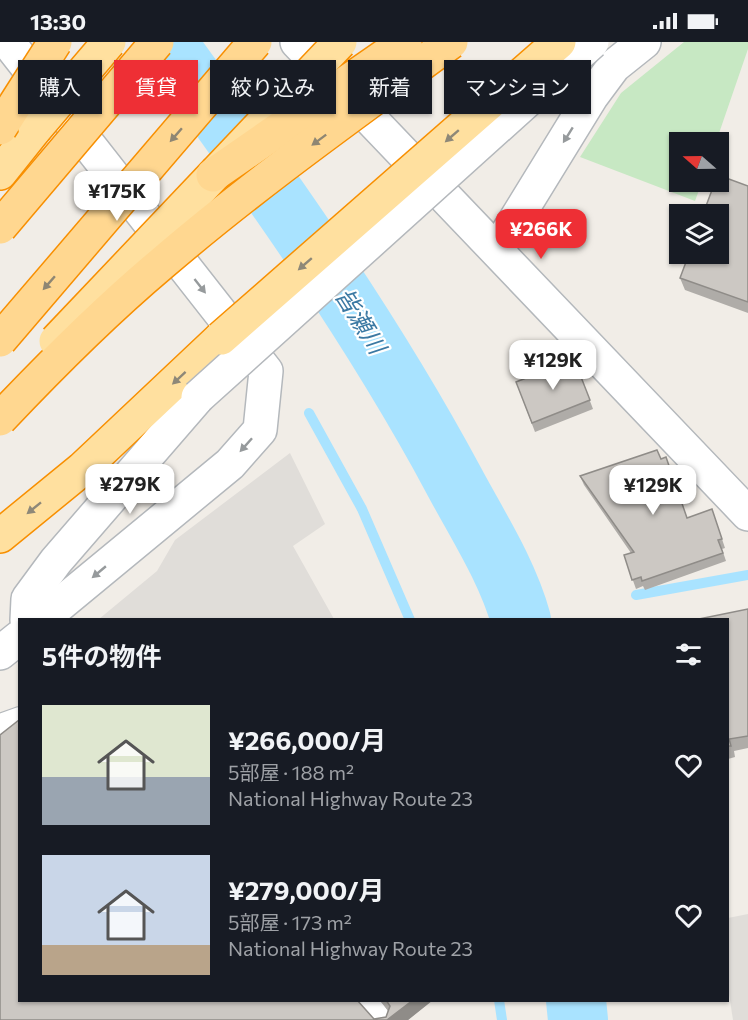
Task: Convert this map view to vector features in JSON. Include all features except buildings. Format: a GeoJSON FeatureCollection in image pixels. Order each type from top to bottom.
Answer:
{"type":"FeatureCollection","features":[{"type":"Feature","properties":{"kind":"highway"},"geometry":{"type":"LineString","coordinates":[[0,128],[55,42]]}},
{"type":"Feature","properties":{"kind":"highway"},"geometry":{"type":"LineString","coordinates":[[0,173],[109,42]]}},
{"type":"Feature","properties":{"kind":"highway"},"geometry":{"type":"LineString","coordinates":[[0,227],[158,42]]}},
{"type":"Feature","properties":{"kind":"highway"},"geometry":{"type":"LineString","coordinates":[[0,340],[255,42]]}},
{"type":"Feature","properties":{"kind":"highway"},"geometry":{"type":"LineString","coordinates":[[0,400],[340,42]]}},
{"type":"Feature","properties":{"kind":"highway"},"geometry":{"type":"LineString","coordinates":[[213,175],[405,42]]}},
{"type":"Feature","properties":{"kind":"highway"},"geometry":{"type":"LineString","coordinates":[[0,419],[65,350],[161,264],[320,139],[450,42]]}},
{"type":"Feature","properties":{"kind":"highway"},"geometry":{"type":"LineString","coordinates":[[0,536],[82,469],[221,338],[559,42]]}},
{"type":"Feature","properties":{"kind":"street"},"geometry":{"type":"LineString","coordinates":[[8,42],[266,371],[260,430],[237,455],[43,618]]}},
{"type":"Feature","properties":{"kind":"street"},"geometry":{"type":"LineString","coordinates":[[297,42],[748,513]]}},
{"type":"Feature","properties":{"kind":"street"},"geometry":{"type":"LineString","coordinates":[[27,618],[28,599],[56,561],[198,397],[592,42]]}},
{"type":"Feature","properties":{"kind":"street"},"geometry":{"type":"LineString","coordinates":[[497,250],[591,97],[614,66],[644,42]]}},
{"type":"Feature","properties":{"kind":"street"},"geometry":{"type":"LineString","coordinates":[[0,653],[18,639]]}},
{"type":"Feature","properties":{"kind":"lane"},"geometry":{"type":"LineString","coordinates":[[0,724],[18,718]]}},
{"type":"Feature","properties":{"kind":"lane"},"geometry":{"type":"LineString","coordinates":[[368,1002],[382,1020]]}},
{"type":"Feature","properties":{"kind":"shaded area"},"geometry":{"type":"Polygon","coordinates":[[[290,453],[325,524],[293,546],[333,618],[100,618],[157,571],[175,540],[290,453]]]}},
{"type":"Feature","properties":{"kind":"shaded area"},"geometry":{"type":"Polygon","coordinates":[[[748,914],[748,1020],[733,1020],[729,994],[729,918],[748,914]]]}},
{"type":"Feature","properties":{"kind":"green space"},"geometry":{"type":"Polygon","coordinates":[[[684,42],[748,42],[748,49],[719,132],[669,132],[669,191],[580,157],[621,93],[684,42]]]}},
{"type":"Feature","properties":{"kind":"green space"},"geometry":{"type":"Polygon","coordinates":[[[671,192],[698,192],[695,201],[671,192]]]}},
{"type":"Feature","properties":{"kind":"waterway","name":"皆瀬川"},"geometry":{"type":"LineString","coordinates":[[166,42],[281,202],[354,311],[422,423],[491,549],[508,584],[520,618]]}},
{"type":"Feature","properties":{"kind":"waterway"},"geometry":{"type":"LineString","coordinates":[[309,413],[362,509],[409,618]]}},
{"type":"Feature","properties":{"kind":"waterway"},"geometry":{"type":"LineString","coordinates":[[636,595],[748,575]]}},
{"type":"Feature","properties":{"kind":"waterway"},"geometry":{"type":"LineString","coordinates":[[499,1002],[502,1020]]}},
{"type":"Feature","properties":{"kind":"waterway","name":"皆瀬川"},"geometry":{"type":"LineString","coordinates":[[576,1002],[578,1020]]}}]}
